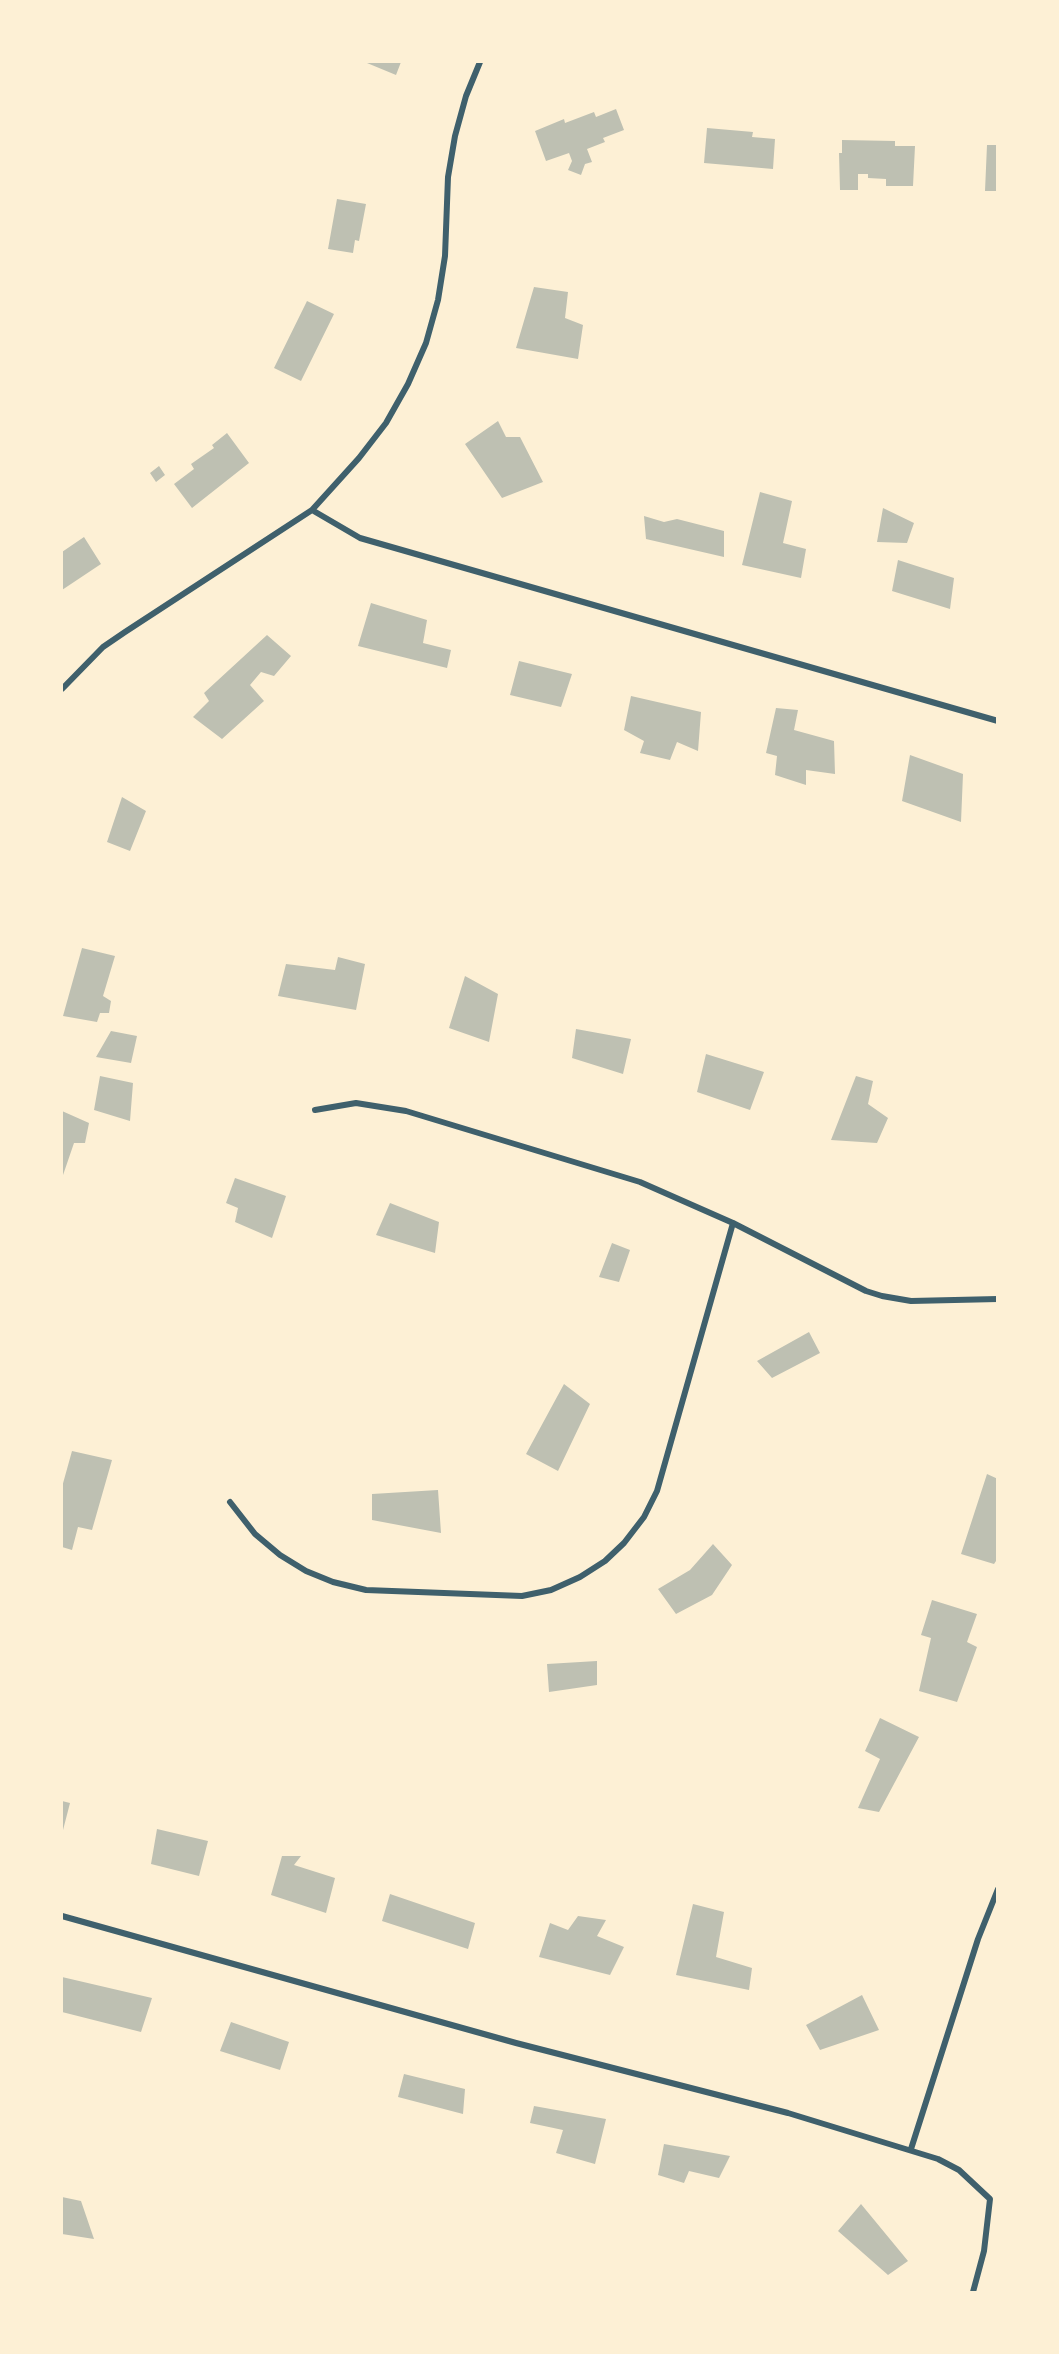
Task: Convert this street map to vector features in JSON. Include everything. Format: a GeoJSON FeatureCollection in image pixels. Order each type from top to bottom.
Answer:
{"type":"FeatureCollection","features":[{"type":"Feature","properties":{"kind":"street"},"geometry":{"type":"LineString","coordinates":[[62,689],[103,647],[312,510],[359,458],[386,423],[408,384],[426,343],[438,300],[445,256],[448,177],[455,136],[466,96],[480,62]]}},
{"type":"Feature","properties":{"kind":"street"},"geometry":{"type":"LineString","coordinates":[[312,510],[360,538],[998,721]]}},
{"type":"Feature","properties":{"kind":"street"},"geometry":{"type":"LineString","coordinates":[[315,1110],[356,1103],[406,1110],[640,1182],[733,1223],[866,1291],[911,1301],[998,1299]]}},
{"type":"Feature","properties":{"kind":"street"},"geometry":{"type":"LineString","coordinates":[[230,1502],[255,1534],[280,1556],[306,1571],[333,1582],[366,1590],[493,1597],[522,1596],[551,1590],[580,1577],[605,1561],[624,1543],[644,1517],[657,1491],[733,1223]]}},
{"type":"Feature","properties":{"kind":"street"},"geometry":{"type":"LineString","coordinates":[[911,2150],[978,1939],[998,1889]]}},
{"type":"Feature","properties":{"kind":"street"},"geometry":{"type":"LineString","coordinates":[[62,1916],[516,2043],[788,2113],[911,2150],[959,2170],[990,2199],[984,2251],[974,2292]]}},
{"type":"Feature","properties":{"kind":"building"},"geometry":{"type":"Polygon","coordinates":[[[368,62],[401,62],[396,75],[368,62]]]}},
{"type":"Feature","properties":{"kind":"building"},"geometry":{"type":"Polygon","coordinates":[[[616,109],[624,130],[603,138],[605,142],[587,149],[592,162],[585,164],[581,175],[568,170],[572,161],[569,153],[546,161],[535,131],[564,119],[565,123],[594,112],[596,117],[616,109]]]}},
{"type":"Feature","properties":{"kind":"building"},"geometry":{"type":"Polygon","coordinates":[[[707,128],[753,132],[752,137],[775,139],[773,169],[704,163],[707,128]]]}},
{"type":"Feature","properties":{"kind":"building"},"geometry":{"type":"Polygon","coordinates":[[[842,140],[895,141],[895,146],[915,146],[913,186],[886,186],[886,179],[868,178],[868,174],[858,174],[858,190],[840,190],[839,153],[842,153],[842,140]]]}},
{"type":"Feature","properties":{"kind":"building"},"geometry":{"type":"Polygon","coordinates":[[[987,145],[998,145],[998,191],[985,191],[987,145]]]}},
{"type":"Feature","properties":{"kind":"building"},"geometry":{"type":"Polygon","coordinates":[[[337,199],[366,204],[359,241],[355,240],[353,253],[328,249],[337,199]]]}},
{"type":"Feature","properties":{"kind":"building"},"geometry":{"type":"Polygon","coordinates":[[[534,287],[568,292],[565,318],[583,325],[578,359],[516,348],[534,287]]]}},
{"type":"Feature","properties":{"kind":"building"},"geometry":{"type":"Polygon","coordinates":[[[307,301],[334,314],[301,381],[274,368],[307,301]]]}},
{"type":"Feature","properties":{"kind":"building"},"geometry":{"type":"Polygon","coordinates":[[[498,421],[506,437],[520,437],[543,482],[502,498],[465,444],[498,421]]]}},
{"type":"Feature","properties":{"kind":"building"},"geometry":{"type":"Polygon","coordinates":[[[227,433],[249,463],[192,508],[174,484],[194,469],[191,464],[214,448],[212,445],[227,433]]]}},
{"type":"Feature","properties":{"kind":"building"},"geometry":{"type":"Polygon","coordinates":[[[159,466],[165,475],[156,482],[150,473],[159,466]]]}},
{"type":"Feature","properties":{"kind":"building"},"geometry":{"type":"Polygon","coordinates":[[[760,492],[792,501],[783,543],[806,549],[801,578],[742,565],[760,492]]]}},
{"type":"Feature","properties":{"kind":"building"},"geometry":{"type":"Polygon","coordinates":[[[883,508],[914,523],[907,543],[877,542],[883,508]]]}},
{"type":"Feature","properties":{"kind":"building"},"geometry":{"type":"Polygon","coordinates":[[[644,516],[664,522],[677,519],[724,531],[724,557],[646,539],[644,516]]]}},
{"type":"Feature","properties":{"kind":"building"},"geometry":{"type":"Polygon","coordinates":[[[84,537],[101,564],[62,590],[62,552],[84,537]]]}},
{"type":"Feature","properties":{"kind":"building"},"geometry":{"type":"Polygon","coordinates":[[[898,560],[954,578],[950,609],[892,591],[898,560]]]}},
{"type":"Feature","properties":{"kind":"building"},"geometry":{"type":"Polygon","coordinates":[[[371,603],[427,620],[423,643],[451,650],[447,668],[358,646],[371,603]]]}},
{"type":"Feature","properties":{"kind":"building"},"geometry":{"type":"Polygon","coordinates":[[[267,635],[291,656],[274,676],[261,672],[250,685],[264,701],[222,739],[193,717],[209,701],[204,693],[267,635]]]}},
{"type":"Feature","properties":{"kind":"building"},"geometry":{"type":"Polygon","coordinates":[[[519,661],[572,674],[561,707],[510,695],[519,661]]]}},
{"type":"Feature","properties":{"kind":"building"},"geometry":{"type":"Polygon","coordinates":[[[631,696],[701,712],[698,751],[677,742],[670,760],[640,753],[644,741],[624,730],[631,696]]]}},
{"type":"Feature","properties":{"kind":"building"},"geometry":{"type":"Polygon","coordinates":[[[776,708],[798,710],[794,730],[834,741],[835,774],[806,770],[806,785],[775,775],[777,756],[766,753],[776,708]]]}},
{"type":"Feature","properties":{"kind":"building"},"geometry":{"type":"Polygon","coordinates":[[[910,755],[963,774],[961,822],[902,801],[910,755]]]}},
{"type":"Feature","properties":{"kind":"building"},"geometry":{"type":"Polygon","coordinates":[[[122,797],[146,811],[130,851],[107,842],[122,797]]]}},
{"type":"Feature","properties":{"kind":"building"},"geometry":{"type":"Polygon","coordinates":[[[82,948],[115,956],[103,996],[111,1001],[109,1013],[100,1013],[97,1022],[63,1016],[82,948]]]}},
{"type":"Feature","properties":{"kind":"building"},"geometry":{"type":"Polygon","coordinates":[[[338,957],[365,964],[356,1010],[278,996],[286,964],[335,970],[338,957]]]}},
{"type":"Feature","properties":{"kind":"building"},"geometry":{"type":"Polygon","coordinates":[[[465,976],[498,994],[489,1042],[449,1028],[465,976]]]}},
{"type":"Feature","properties":{"kind":"building"},"geometry":{"type":"Polygon","coordinates":[[[576,1029],[631,1039],[623,1074],[572,1058],[576,1029]]]}},
{"type":"Feature","properties":{"kind":"building"},"geometry":{"type":"Polygon","coordinates":[[[111,1031],[137,1036],[131,1063],[96,1057],[111,1031]]]}},
{"type":"Feature","properties":{"kind":"building"},"geometry":{"type":"Polygon","coordinates":[[[706,1054],[764,1072],[750,1110],[697,1092],[706,1054]]]}},
{"type":"Feature","properties":{"kind":"building"},"geometry":{"type":"Polygon","coordinates":[[[100,1076],[133,1083],[130,1121],[94,1110],[100,1076]]]}},
{"type":"Feature","properties":{"kind":"building"},"geometry":{"type":"Polygon","coordinates":[[[856,1076],[873,1081],[868,1104],[888,1118],[877,1143],[831,1140],[856,1076]]]}},
{"type":"Feature","properties":{"kind":"building"},"geometry":{"type":"Polygon","coordinates":[[[62,1111],[89,1123],[85,1143],[74,1143],[62,1178],[62,1111]]]}},
{"type":"Feature","properties":{"kind":"building"},"geometry":{"type":"Polygon","coordinates":[[[235,1178],[286,1196],[272,1238],[235,1222],[238,1208],[226,1203],[235,1178]]]}},
{"type":"Feature","properties":{"kind":"building"},"geometry":{"type":"Polygon","coordinates":[[[390,1203],[439,1222],[435,1253],[376,1235],[390,1203]]]}},
{"type":"Feature","properties":{"kind":"building"},"geometry":{"type":"Polygon","coordinates":[[[612,1243],[630,1250],[619,1282],[599,1277],[612,1243]]]}},
{"type":"Feature","properties":{"kind":"building"},"geometry":{"type":"Polygon","coordinates":[[[809,1332],[820,1353],[772,1378],[757,1361],[809,1332]]]}},
{"type":"Feature","properties":{"kind":"building"},"geometry":{"type":"Polygon","coordinates":[[[564,1384],[590,1404],[558,1471],[526,1454],[564,1384]]]}},
{"type":"Feature","properties":{"kind":"building"},"geometry":{"type":"Polygon","coordinates":[[[72,1451],[112,1460],[92,1530],[78,1527],[72,1550],[62,1547],[62,1487],[72,1451]]]}},
{"type":"Feature","properties":{"kind":"building"},"geometry":{"type":"Polygon","coordinates":[[[987,1474],[998,1479],[998,1558],[994,1564],[961,1554],[987,1474]]]}},
{"type":"Feature","properties":{"kind":"building"},"geometry":{"type":"Polygon","coordinates":[[[438,1490],[441,1533],[372,1520],[372,1494],[438,1490]]]}},
{"type":"Feature","properties":{"kind":"building"},"geometry":{"type":"Polygon","coordinates":[[[713,1544],[732,1565],[712,1595],[676,1614],[658,1589],[690,1570],[713,1544]]]}},
{"type":"Feature","properties":{"kind":"building"},"geometry":{"type":"Polygon","coordinates":[[[932,1600],[977,1614],[967,1642],[977,1647],[957,1702],[919,1691],[931,1638],[921,1635],[932,1600]]]}},
{"type":"Feature","properties":{"kind":"building"},"geometry":{"type":"Polygon","coordinates":[[[597,1661],[597,1685],[549,1692],[547,1664],[597,1661]]]}},
{"type":"Feature","properties":{"kind":"building"},"geometry":{"type":"Polygon","coordinates":[[[880,1718],[919,1737],[879,1812],[858,1808],[880,1759],[865,1751],[880,1718]]]}},
{"type":"Feature","properties":{"kind":"building"},"geometry":{"type":"Polygon","coordinates":[[[62,1801],[70,1803],[62,1834],[62,1801]]]}},
{"type":"Feature","properties":{"kind":"building"},"geometry":{"type":"Polygon","coordinates":[[[157,1829],[208,1841],[199,1876],[151,1864],[157,1829]]]}},
{"type":"Feature","properties":{"kind":"building"},"geometry":{"type":"Polygon","coordinates":[[[282,1856],[301,1856],[294,1865],[335,1878],[326,1913],[271,1895],[282,1856]]]}},
{"type":"Feature","properties":{"kind":"building"},"geometry":{"type":"Polygon","coordinates":[[[390,1894],[475,1923],[468,1949],[382,1921],[390,1894]]]}},
{"type":"Feature","properties":{"kind":"building"},"geometry":{"type":"Polygon","coordinates":[[[693,1904],[724,1912],[716,1957],[752,1968],[749,1990],[676,1975],[693,1904]]]}},
{"type":"Feature","properties":{"kind":"building"},"geometry":{"type":"Polygon","coordinates":[[[578,1916],[606,1920],[597,1936],[624,1947],[610,1975],[539,1957],[550,1923],[568,1930],[578,1916]]]}},
{"type":"Feature","properties":{"kind":"building"},"geometry":{"type":"Polygon","coordinates":[[[62,1977],[152,1998],[141,2032],[62,2012],[62,1977]]]}},
{"type":"Feature","properties":{"kind":"building"},"geometry":{"type":"Polygon","coordinates":[[[862,1995],[879,2030],[820,2050],[806,2025],[862,1995]]]}},
{"type":"Feature","properties":{"kind":"building"},"geometry":{"type":"Polygon","coordinates":[[[231,2022],[289,2042],[280,2070],[220,2051],[231,2022]]]}},
{"type":"Feature","properties":{"kind":"building"},"geometry":{"type":"Polygon","coordinates":[[[404,2074],[465,2089],[463,2114],[398,2097],[404,2074]]]}},
{"type":"Feature","properties":{"kind":"building"},"geometry":{"type":"Polygon","coordinates":[[[534,2106],[606,2119],[595,2164],[556,2153],[563,2130],[530,2123],[534,2106]]]}},
{"type":"Feature","properties":{"kind":"building"},"geometry":{"type":"Polygon","coordinates":[[[664,2144],[730,2156],[719,2178],[689,2171],[684,2183],[658,2175],[664,2144]]]}},
{"type":"Feature","properties":{"kind":"building"},"geometry":{"type":"Polygon","coordinates":[[[62,2197],[81,2201],[94,2239],[62,2234],[62,2197]]]}},
{"type":"Feature","properties":{"kind":"building"},"geometry":{"type":"Polygon","coordinates":[[[861,2204],[908,2261],[888,2275],[838,2231],[861,2204]]]}}]}
